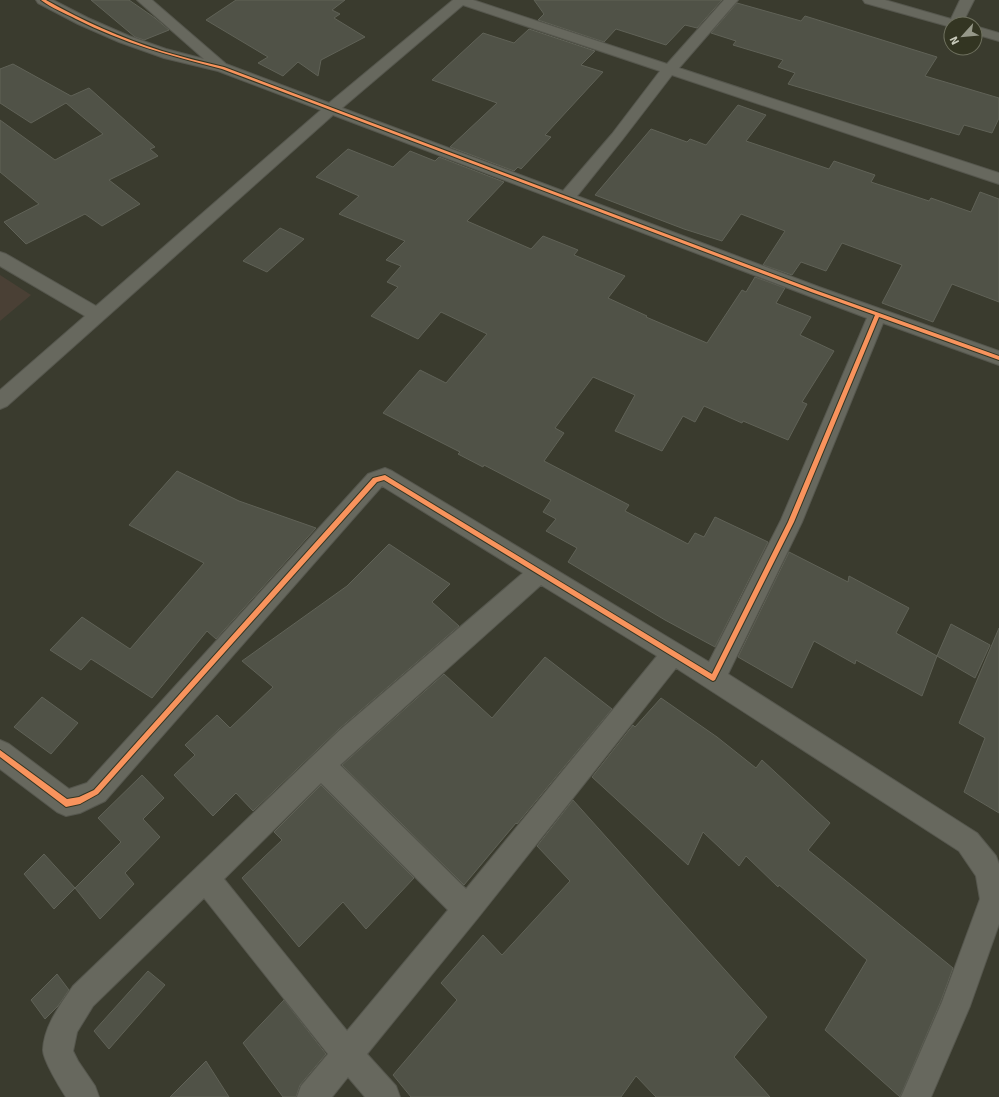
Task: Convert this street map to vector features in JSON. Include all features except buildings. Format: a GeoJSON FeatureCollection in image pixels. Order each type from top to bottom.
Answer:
{"type":"FeatureCollection","features":[{"type":"Feature","properties":{"kind":"street"},"geometry":{"type":"LineString","coordinates":[[43,0],[91,26],[122,39],[153,50],[223,68],[999,358]]}},
{"type":"Feature","properties":{"kind":"street"},"geometry":{"type":"LineString","coordinates":[[144,0],[223,68]]}},
{"type":"Feature","properties":{"kind":"street"},"geometry":{"type":"LineString","coordinates":[[0,401],[331,109],[461,0],[999,178]]}},
{"type":"Feature","properties":{"kind":"street"},"geometry":{"type":"LineString","coordinates":[[567,197],[617,137],[669,70],[732,0]]}},
{"type":"Feature","properties":{"kind":"street"},"geometry":{"type":"LineString","coordinates":[[870,0],[943,21]]}},
{"type":"Feature","properties":{"kind":"street"},"geometry":{"type":"LineString","coordinates":[[959,16],[967,0]]}},
{"type":"Feature","properties":{"kind":"street"},"geometry":{"type":"LineString","coordinates":[[983,32],[999,36]]}},
{"type":"Feature","properties":{"kind":"street"},"geometry":{"type":"LineString","coordinates":[[0,258],[98,315]]}},
{"type":"Feature","properties":{"kind":"street"},"geometry":{"type":"LineString","coordinates":[[713,678],[791,522],[878,314]]}},
{"type":"Feature","properties":{"kind":"street"},"geometry":{"type":"LineString","coordinates":[[0,753],[66,803],[80,800],[96,792],[375,480],[385,477],[674,653],[968,842],[986,866],[992,880],[994,899],[955,1006],[916,1097]]}},
{"type":"Feature","properties":{"kind":"street"},"geometry":{"type":"LineString","coordinates":[[84,1097],[67,1072],[58,1051],[64,1026],[82,996],[349,739],[540,572]]}},
{"type":"Feature","properties":{"kind":"street"},"geometry":{"type":"LineString","coordinates":[[312,1097],[467,910],[674,653]]}},
{"type":"Feature","properties":{"kind":"street"},"geometry":{"type":"LineString","coordinates":[[322,766],[467,910]]}},
{"type":"Feature","properties":{"kind":"street"},"geometry":{"type":"LineString","coordinates":[[206,878],[347,1054],[385,1097]]}},
{"type":"Feature","properties":{"kind":"shaded area"},"geometry":{"type":"Polygon","coordinates":[[[0,275],[31,295],[0,321],[0,275]]]}},
{"type":"Feature","properties":{"kind":"cycle path"},"geometry":{"type":"LineString","coordinates":[[43,0],[83,21],[124,39],[169,54],[223,68],[813,291],[999,358]]}},
{"type":"Feature","properties":{"kind":"cycle path"},"geometry":{"type":"LineString","coordinates":[[0,753],[66,803],[80,800],[96,792],[375,480],[385,477],[713,678],[791,522],[878,314]]}}]}
